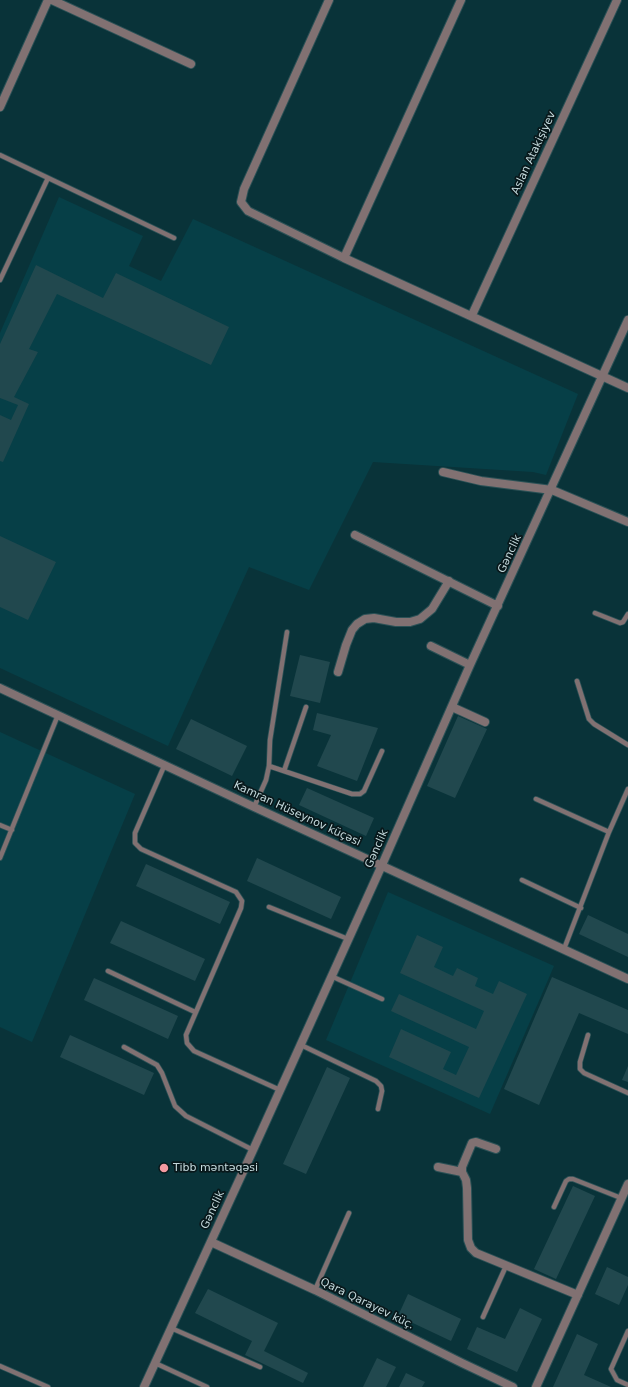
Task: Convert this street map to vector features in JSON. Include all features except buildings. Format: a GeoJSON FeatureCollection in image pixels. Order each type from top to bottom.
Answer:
{"type":"FeatureCollection","features":[{"type":"Feature","properties":{"kind":"street"},"geometry":{"type":"LineString","coordinates":[[0,106],[48,0]]}},
{"type":"Feature","properties":{"kind":"street"},"geometry":{"type":"LineString","coordinates":[[52,0],[191,64]]}},
{"type":"Feature","properties":{"kind":"street"},"geometry":{"type":"LineString","coordinates":[[329,0],[244,189],[241,202],[248,211],[344,258],[472,315],[628,388]]}},
{"type":"Feature","properties":{"kind":"street"},"geometry":{"type":"LineString","coordinates":[[344,258],[461,0]]}},
{"type":"Feature","properties":{"kind":"street","name":"Aslan Atakişiyev"},"geometry":{"type":"LineString","coordinates":[[472,315],[617,0]]}},
{"type":"Feature","properties":{"kind":"street","name":"Gənclik"},"geometry":{"type":"LineString","coordinates":[[144,1387],[301,1045],[470,665],[552,490],[628,320]]}},
{"type":"Feature","properties":{"kind":"street"},"geometry":{"type":"LineString","coordinates":[[443,472],[481,481],[552,490],[628,522]]}},
{"type":"Feature","properties":{"kind":"street"},"geometry":{"type":"LineString","coordinates":[[355,535],[498,606]]}},
{"type":"Feature","properties":{"kind":"street"},"geometry":{"type":"LineString","coordinates":[[338,672],[346,645],[352,630],[357,624],[365,619],[374,618],[396,622],[410,622],[420,619],[432,609],[449,582]]}},
{"type":"Feature","properties":{"kind":"street"},"geometry":{"type":"LineString","coordinates":[[431,646],[470,665]]}},
{"type":"Feature","properties":{"kind":"street","name":"Kamran Hüseynov küçəsi"},"geometry":{"type":"LineString","coordinates":[[0,688],[628,979]]}},
{"type":"Feature","properties":{"kind":"street"},"geometry":{"type":"LineString","coordinates":[[452,707],[485,722]]}},
{"type":"Feature","properties":{"kind":"street"},"geometry":{"type":"LineString","coordinates":[[496,1149],[476,1142],[472,1143],[462,1172],[466,1180],[468,1240],[471,1248],[476,1253],[578,1295]]}},
{"type":"Feature","properties":{"kind":"street"},"geometry":{"type":"LineString","coordinates":[[438,1167],[462,1172]]}},
{"type":"Feature","properties":{"kind":"street"},"geometry":{"type":"LineString","coordinates":[[536,1387],[628,1184]]}},
{"type":"Feature","properties":{"kind":"street","name":"Qara Qarayev küç."},"geometry":{"type":"LineString","coordinates":[[211,1242],[315,1290],[513,1387]]}},
{"type":"Feature","properties":{"kind":"lane"},"geometry":{"type":"LineString","coordinates":[[0,156],[174,238]]}},
{"type":"Feature","properties":{"kind":"lane"},"geometry":{"type":"LineString","coordinates":[[0,280],[48,178]]}},
{"type":"Feature","properties":{"kind":"lane"},"geometry":{"type":"LineString","coordinates":[[595,613],[620,623],[624,622],[628,614]]}},
{"type":"Feature","properties":{"kind":"lane"},"geometry":{"type":"LineString","coordinates":[[254,807],[266,780],[269,766],[270,740],[287,632]]}},
{"type":"Feature","properties":{"kind":"lane"},"geometry":{"type":"LineString","coordinates":[[577,681],[589,719],[594,724],[628,745]]}},
{"type":"Feature","properties":{"kind":"lane"},"geometry":{"type":"LineString","coordinates":[[284,771],[306,707]]}},
{"type":"Feature","properties":{"kind":"lane"},"geometry":{"type":"LineString","coordinates":[[0,858],[58,715]]}},
{"type":"Feature","properties":{"kind":"lane"},"geometry":{"type":"LineString","coordinates":[[269,766],[352,794],[360,794],[364,791],[382,751]]}},
{"type":"Feature","properties":{"kind":"lane"},"geometry":{"type":"LineString","coordinates":[[165,764],[135,833],[135,843],[141,849],[236,892],[242,901],[241,908],[186,1035],[187,1043],[194,1051],[280,1090]]}},
{"type":"Feature","properties":{"kind":"lane"},"geometry":{"type":"LineString","coordinates":[[564,949],[609,832],[628,789]]}},
{"type":"Feature","properties":{"kind":"lane"},"geometry":{"type":"LineString","coordinates":[[536,799],[609,832]]}},
{"type":"Feature","properties":{"kind":"lane"},"geometry":{"type":"LineString","coordinates":[[0,825],[12,830]]}},
{"type":"Feature","properties":{"kind":"lane"},"geometry":{"type":"LineString","coordinates":[[522,880],[581,908]]}},
{"type":"Feature","properties":{"kind":"lane"},"geometry":{"type":"LineString","coordinates":[[269,907],[348,939]]}},
{"type":"Feature","properties":{"kind":"lane"},"geometry":{"type":"LineString","coordinates":[[108,971],[195,1012]]}},
{"type":"Feature","properties":{"kind":"lane"},"geometry":{"type":"LineString","coordinates":[[331,976],[382,999]]}},
{"type":"Feature","properties":{"kind":"lane"},"geometry":{"type":"LineString","coordinates":[[588,1035],[580,1062],[580,1069],[584,1073],[628,1093]]}},
{"type":"Feature","properties":{"kind":"lane"},"geometry":{"type":"LineString","coordinates":[[301,1045],[376,1080],[381,1086],[382,1091],[378,1109]]}},
{"type":"Feature","properties":{"kind":"lane"},"geometry":{"type":"LineString","coordinates":[[124,1047],[157,1065],[162,1073],[175,1106],[186,1116],[253,1150]]}},
{"type":"Feature","properties":{"kind":"lane"},"geometry":{"type":"LineString","coordinates":[[554,1207],[566,1181],[569,1179],[573,1179],[622,1198]]}},
{"type":"Feature","properties":{"kind":"lane"},"geometry":{"type":"LineString","coordinates":[[315,1290],[349,1213]]}},
{"type":"Feature","properties":{"kind":"lane"},"geometry":{"type":"LineString","coordinates":[[484,1317],[506,1266]]}},
{"type":"Feature","properties":{"kind":"lane"},"geometry":{"type":"LineString","coordinates":[[171,1328],[260,1367]]}},
{"type":"Feature","properties":{"kind":"lane"},"geometry":{"type":"LineString","coordinates":[[628,1331],[611,1369],[617,1380],[628,1385]]}},
{"type":"Feature","properties":{"kind":"lane"},"geometry":{"type":"LineString","coordinates":[[155,1363],[207,1387]]}},
{"type":"Feature","properties":{"kind":"lane"},"geometry":{"type":"LineString","coordinates":[[0,1366],[48,1387]]}},
{"type":"Feature","properties":{"kind":"shaded area"},"geometry":{"type":"Polygon","coordinates":[[[59,197],[143,236],[129,266],[161,281],[193,219],[578,394],[546,475],[533,472],[373,462],[309,590],[249,567],[168,746],[0,668],[0,333],[59,197]]]}},
{"type":"Feature","properties":{"kind":"shaded area"},"geometry":{"type":"Polygon","coordinates":[[[0,732],[135,794],[32,1042],[0,1027],[0,732]]]}},
{"type":"Feature","properties":{"kind":"shaded area"},"geometry":{"type":"Polygon","coordinates":[[[388,892],[554,966],[490,1114],[326,1040],[388,892]]]}},
{"type":"Feature","properties":{"kind":"place","name":"Tibb məntəqəsi"},"geometry":{"type":"Point","coordinates":[164,1168]}}]}
